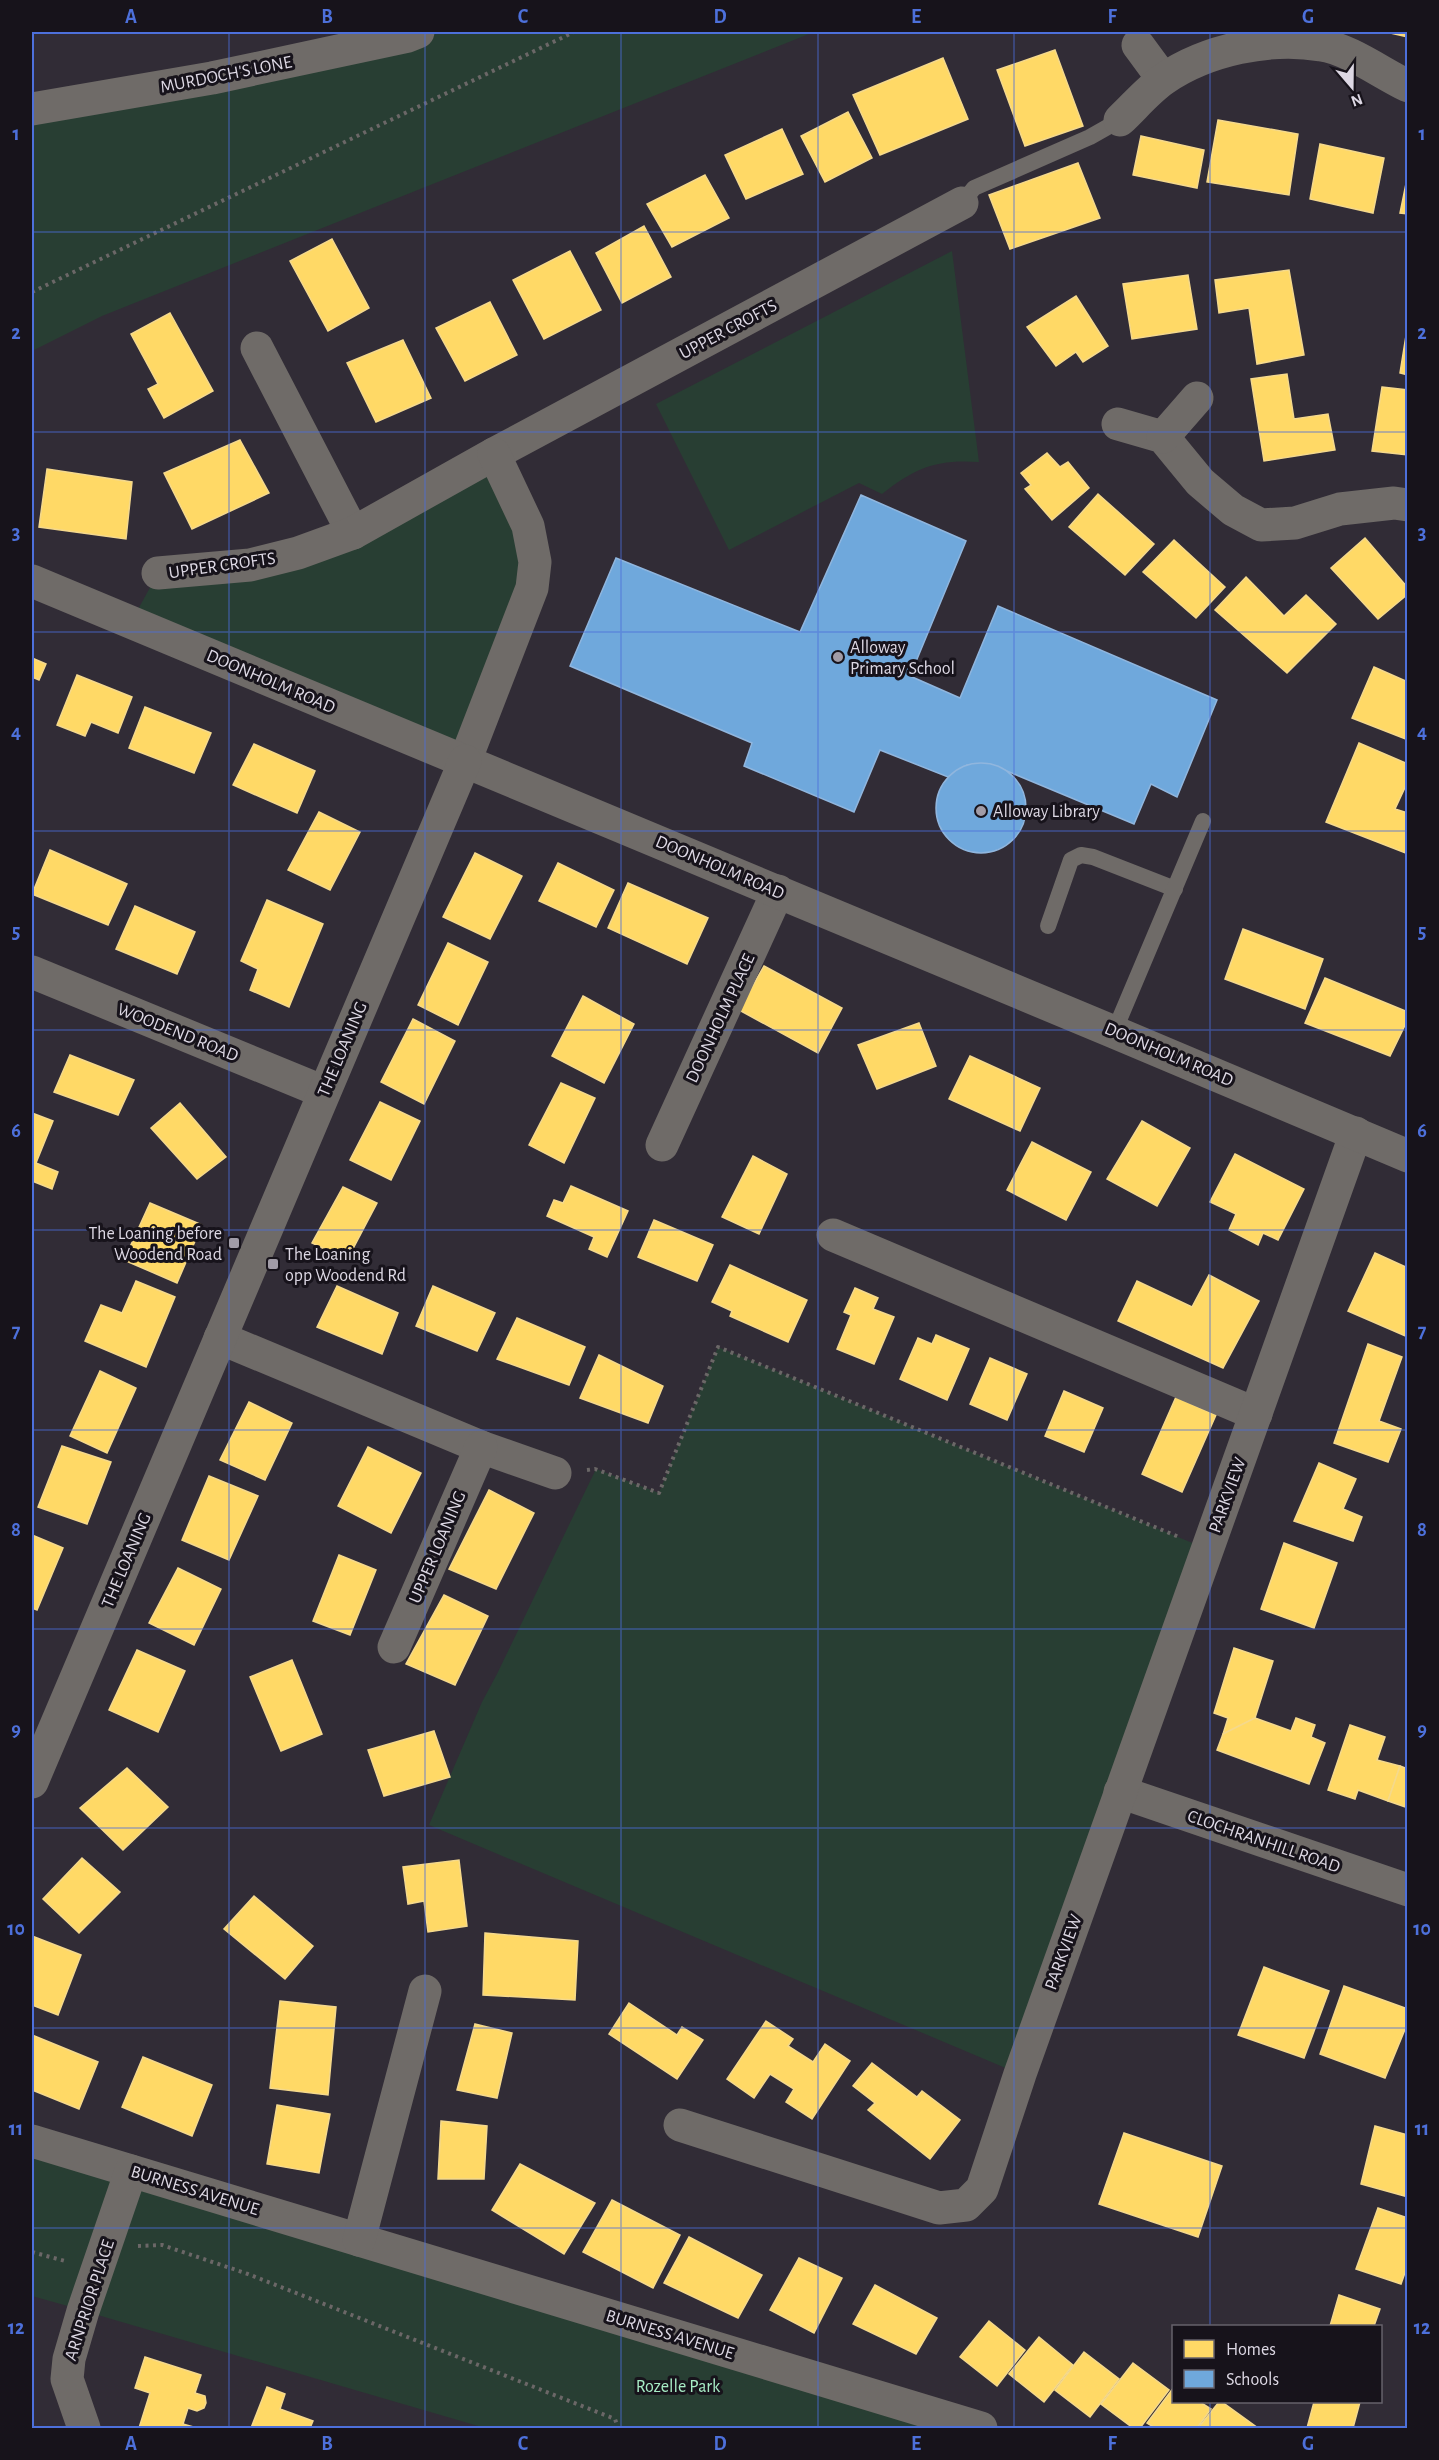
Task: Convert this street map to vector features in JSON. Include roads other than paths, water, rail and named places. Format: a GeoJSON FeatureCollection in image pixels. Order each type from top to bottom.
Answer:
{"type":"FeatureCollection","features":[{"type":"Feature","properties":{"kind":"street","name":"MURDOCH'S LONE"},"geometry":{"type":"LineString","coordinates":[[32,109],[212,78],[418,32]]}},
{"type":"Feature","properties":{"kind":"street"},"geometry":{"type":"LineString","coordinates":[[1120,120],[1163,79],[1205,58],[1255,43],[1322,45],[1355,58],[1407,86]]}},
{"type":"Feature","properties":{"kind":"street"},"geometry":{"type":"LineString","coordinates":[[1138,45],[1163,79]]}},
{"type":"Feature","properties":{"kind":"street","name":"UPPER CROFTS"},"geometry":{"type":"LineString","coordinates":[[158,573],[250,565],[298,553],[353,533],[494,454],[962,203]]}},
{"type":"Feature","properties":{"kind":"street"},"geometry":{"type":"LineString","coordinates":[[257,348],[353,533]]}},
{"type":"Feature","properties":{"kind":"street"},"geometry":{"type":"LineString","coordinates":[[1163,437],[1197,398]]}},
{"type":"Feature","properties":{"kind":"street"},"geometry":{"type":"LineString","coordinates":[[1118,424],[1163,437],[1200,482],[1233,510],[1261,525],[1296,523],[1340,509],[1394,503],[1407,505]]}},
{"type":"Feature","properties":{"kind":"street"},"geometry":{"type":"LineString","coordinates":[[465,761],[532,588],[535,562],[528,526],[494,454]]}},
{"type":"Feature","properties":{"kind":"street","name":"DOONHOLM ROAD"},"geometry":{"type":"LineString","coordinates":[[32,581],[778,891],[1407,1156]]}},
{"type":"Feature","properties":{"kind":"street","name":"THE LOANING"},"geometry":{"type":"LineString","coordinates":[[32,1782],[465,761]]}},
{"type":"Feature","properties":{"kind":"street","name":"DOONHOLM PLACE"},"geometry":{"type":"LineString","coordinates":[[662,1145],[778,891]]}},
{"type":"Feature","properties":{"kind":"street","name":"WOODEND ROAD"},"geometry":{"type":"LineString","coordinates":[[32,972],[324,1092]]}},
{"type":"Feature","properties":{"kind":"street","name":"PARKVIEW"},"geometry":{"type":"LineString","coordinates":[[680,2125],[939,2208],[966,2205],[982,2188],[1020,2074],[1356,1133]]}},
{"type":"Feature","properties":{"kind":"street"},"geometry":{"type":"LineString","coordinates":[[833,1235],[1256,1414]]}},
{"type":"Feature","properties":{"kind":"street"},"geometry":{"type":"LineString","coordinates":[[220,1338],[481,1447],[555,1473]]}},
{"type":"Feature","properties":{"kind":"street","name":"UPPER LOANING"},"geometry":{"type":"LineString","coordinates":[[394,1647],[481,1447]]}},
{"type":"Feature","properties":{"kind":"street","name":"CLOCHRANHILL ROAD"},"geometry":{"type":"LineString","coordinates":[[1120,1792],[1407,1890]]}},
{"type":"Feature","properties":{"kind":"street"},"geometry":{"type":"LineString","coordinates":[[359,2240],[425,1991]]}},
{"type":"Feature","properties":{"kind":"street","name":"BURNESS AVENUE"},"geometry":{"type":"LineString","coordinates":[[32,2141],[981,2428]]}},
{"type":"Feature","properties":{"kind":"street","name":"ARNPRIOR PLACE"},"geometry":{"type":"LineString","coordinates":[[84,2428],[67,2379],[69,2359],[130,2171]]}},
{"type":"Feature","properties":{"kind":"lane"},"geometry":{"type":"LineString","coordinates":[[962,203],[974,188],[1090,137],[1120,120]]}},
{"type":"Feature","properties":{"kind":"lane"},"geometry":{"type":"LineString","coordinates":[[1114,1032],[1203,822]]}},
{"type":"Feature","properties":{"kind":"lane"},"geometry":{"type":"LineString","coordinates":[[1048,926],[1071,860],[1081,855],[1093,857],[1175,889]]}},
{"type":"Feature","properties":{"kind":"place","name":"Alloway Primary School"},"geometry":{"type":"Point","coordinates":[838,657]}},
{"type":"Feature","properties":{"kind":"place","name":"Alloway Library"},"geometry":{"type":"Point","coordinates":[981,811]}},
{"type":"Feature","properties":{"kind":"place","name":"The Loaning before Woodend Road"},"geometry":{"type":"Point","coordinates":[234,1243]}},
{"type":"Feature","properties":{"kind":"place","name":"The Loaning opp Woodend Rd"},"geometry":{"type":"Point","coordinates":[273,1264]}},
{"type":"Feature","properties":{"kind":"park label","name":"Rozelle Park"},"geometry":{"type":"Point","coordinates":[678,2386]}}]}
